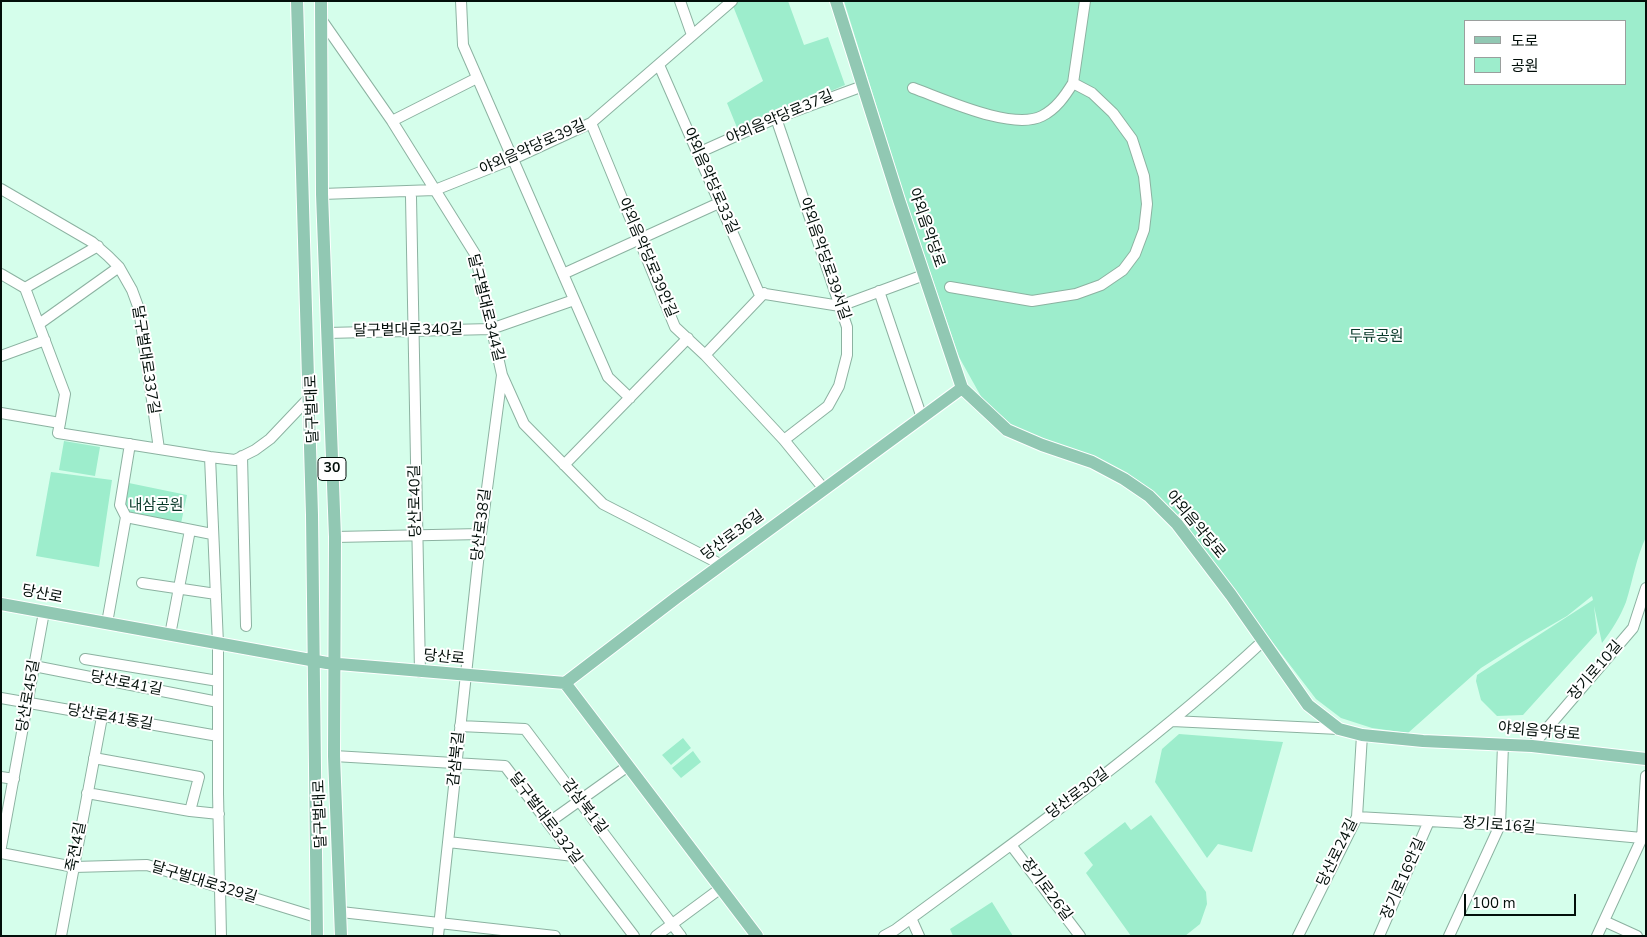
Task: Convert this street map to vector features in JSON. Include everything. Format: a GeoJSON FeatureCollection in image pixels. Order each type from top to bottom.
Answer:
{"type":"FeatureCollection","features":[{"type":"Feature","properties":{"kind":"main road","name":"달구벌대로"},"geometry":{"type":"LineString","coordinates":[[297,1],[314,596],[313,661],[317,936]]}},
{"type":"Feature","properties":{"kind":"main road","name":"달구벌대로"},"geometry":{"type":"LineString","coordinates":[[321,1],[322,194],[335,537],[334,756],[341,936]]}},
{"type":"Feature","properties":{"kind":"main road","name":"야외음악당로"},"geometry":{"type":"LineString","coordinates":[[836,1],[962,388],[1007,430],[1042,445],[1092,462],[1124,479],[1149,496],[1177,524],[1231,595],[1308,705],[1340,729],[1362,735],[1423,742],[1532,746],[1646,759]]}},
{"type":"Feature","properties":{"kind":"main road","name":"당산로36길"},"geometry":{"type":"LineString","coordinates":[[565,683],[722,564],[962,388]]}},
{"type":"Feature","properties":{"kind":"main road"},"geometry":{"type":"LineString","coordinates":[[314,596],[322,603],[322,616],[324,620],[328,622],[334,621]]}},
{"type":"Feature","properties":{"kind":"main road","name":"당산로"},"geometry":{"type":"LineString","coordinates":[[1,604],[334,664],[565,683]]}},
{"type":"Feature","properties":{"kind":"main road"},"geometry":{"type":"LineString","coordinates":[[565,683],[758,935]]}},
{"type":"Feature","properties":{"kind":"street"},"geometry":{"type":"LineString","coordinates":[[461,1],[463,45],[477,78],[608,377],[630,398]]}},
{"type":"Feature","properties":{"kind":"street"},"geometry":{"type":"LineString","coordinates":[[680,1],[692,35]]}},
{"type":"Feature","properties":{"kind":"street","name":"야외음악당로39길"},"geometry":{"type":"LineString","coordinates":[[322,194],[435,190],[513,159],[591,123],[732,1]]}},
{"type":"Feature","properties":{"kind":"street"},"geometry":{"type":"LineString","coordinates":[[913,88],[978,112],[1008,119],[1028,120],[1041,117],[1063,98],[1073,83],[1085,1]]}},
{"type":"Feature","properties":{"kind":"street","name":"달구벌대로344길"},"geometry":{"type":"LineString","coordinates":[[321,19],[392,121],[474,254],[502,375],[524,424],[603,504],[722,564]]}},
{"type":"Feature","properties":{"kind":"street","name":"야외음악당로33길"},"geometry":{"type":"LineString","coordinates":[[658,65],[759,292],[764,293]]}},
{"type":"Feature","properties":{"kind":"street"},"geometry":{"type":"LineString","coordinates":[[392,121],[477,78]]}},
{"type":"Feature","properties":{"kind":"street"},"geometry":{"type":"LineString","coordinates":[[950,287],[1032,301],[1076,294],[1101,285],[1123,270],[1135,254],[1144,230],[1147,204],[1144,176],[1132,139],[1113,113],[1092,93],[1073,83]]}},
{"type":"Feature","properties":{"kind":"street","name":"야외음악당로37길"},"geometry":{"type":"LineString","coordinates":[[698,153],[776,118],[863,86]]}},
{"type":"Feature","properties":{"kind":"street","name":"야외음악당로39서길"},"geometry":{"type":"LineString","coordinates":[[776,118],[847,327],[847,354],[839,386],[828,406],[784,440]]}},
{"type":"Feature","properties":{"kind":"street","name":"야외음악당로39안길"},"geometry":{"type":"LineString","coordinates":[[591,123],[676,327],[705,355],[784,440],[824,489]]}},
{"type":"Feature","properties":{"kind":"street","name":"달구벌대로337길"},"geometry":{"type":"LineString","coordinates":[[1,189],[98,246],[119,267],[132,290],[138,309],[160,449]]}},
{"type":"Feature","properties":{"kind":"street"},"geometry":{"type":"LineString","coordinates":[[410,197],[413,331]]}},
{"type":"Feature","properties":{"kind":"street"},"geometry":{"type":"LineString","coordinates":[[563,274],[719,202]]}},
{"type":"Feature","properties":{"kind":"street"},"geometry":{"type":"LineString","coordinates":[[25,288],[98,246]]}},
{"type":"Feature","properties":{"kind":"street"},"geometry":{"type":"LineString","coordinates":[[39,324],[119,267]]}},
{"type":"Feature","properties":{"kind":"street"},"geometry":{"type":"LineString","coordinates":[[1,274],[25,288],[39,324],[65,394],[59,428]]}},
{"type":"Feature","properties":{"kind":"street"},"geometry":{"type":"LineString","coordinates":[[705,355],[764,293],[840,306],[924,275]]}},
{"type":"Feature","properties":{"kind":"street"},"geometry":{"type":"LineString","coordinates":[[879,292],[922,418]]}},
{"type":"Feature","properties":{"kind":"street","name":"달구벌대로340길"},"geometry":{"type":"LineString","coordinates":[[326,333],[492,329],[574,300]]}},
{"type":"Feature","properties":{"kind":"street","name":"당산로40길"},"geometry":{"type":"LineString","coordinates":[[413,331],[420,672]]}},
{"type":"Feature","properties":{"kind":"street"},"geometry":{"type":"LineString","coordinates":[[564,465],[688,338]]}},
{"type":"Feature","properties":{"kind":"street"},"geometry":{"type":"LineString","coordinates":[[1,356],[45,340]]}},
{"type":"Feature","properties":{"kind":"street","name":"당산로38길"},"geometry":{"type":"LineString","coordinates":[[466,676],[481,534],[502,375]]}},
{"type":"Feature","properties":{"kind":"street"},"geometry":{"type":"LineString","coordinates":[[1,413],[130,444],[235,460],[255,450],[270,439],[308,399]]}},
{"type":"Feature","properties":{"kind":"street"},"geometry":{"type":"LineString","coordinates":[[107,623],[126,517],[120,506],[130,444]]}},
{"type":"Feature","properties":{"kind":"street"},"geometry":{"type":"LineString","coordinates":[[242,456],[246,626]]}},
{"type":"Feature","properties":{"kind":"street"},"geometry":{"type":"LineString","coordinates":[[210,457],[218,644],[218,794],[221,936]]}},
{"type":"Feature","properties":{"kind":"street"},"geometry":{"type":"LineString","coordinates":[[126,517],[212,534]]}},
{"type":"Feature","properties":{"kind":"street"},"geometry":{"type":"LineString","coordinates":[[170,635],[190,530]]}},
{"type":"Feature","properties":{"kind":"street"},"geometry":{"type":"LineString","coordinates":[[335,537],[481,534]]}},
{"type":"Feature","properties":{"kind":"street"},"geometry":{"type":"LineString","coordinates":[[142,583],[216,594]]}},
{"type":"Feature","properties":{"kind":"street","name":"장기로10길"},"geometry":{"type":"LineString","coordinates":[[1532,746],[1632,628],[1646,588]]}},
{"type":"Feature","properties":{"kind":"street","name":"당산로45길"},"geometry":{"type":"LineString","coordinates":[[1,847],[44,612]]}},
{"type":"Feature","properties":{"kind":"street","name":"당산로30길"},"geometry":{"type":"LineString","coordinates":[[884,936],[1011,845],[1146,743],[1263,641]]}},
{"type":"Feature","properties":{"kind":"street","name":"당산로41길"},"geometry":{"type":"LineString","coordinates":[[85,659],[218,681]]}},
{"type":"Feature","properties":{"kind":"street","name":"당산로41길"},"geometry":{"type":"LineString","coordinates":[[34,666],[218,702]]}},
{"type":"Feature","properties":{"kind":"street","name":"감삼북길"},"geometry":{"type":"LineString","coordinates":[[438,936],[466,676]]}},
{"type":"Feature","properties":{"kind":"street","name":"당산로41동길"},"geometry":{"type":"LineString","coordinates":[[1,698],[218,736]]}},
{"type":"Feature","properties":{"kind":"street","name":"죽전4길"},"geometry":{"type":"LineString","coordinates":[[61,936],[102,717]]}},
{"type":"Feature","properties":{"kind":"street"},"geometry":{"type":"LineString","coordinates":[[1172,721],[1340,729]]}},
{"type":"Feature","properties":{"kind":"street","name":"감삼북1길"},"geometry":{"type":"LineString","coordinates":[[460,726],[525,729],[681,936]]}},
{"type":"Feature","properties":{"kind":"street","name":"당산로24길"},"geometry":{"type":"LineString","coordinates":[[1298,935],[1357,817],[1362,735]]}},
{"type":"Feature","properties":{"kind":"street"},"geometry":{"type":"LineString","coordinates":[[1449,936],[1500,825],[1503,745]]}},
{"type":"Feature","properties":{"kind":"street","name":"달구벌대로332길"},"geometry":{"type":"LineString","coordinates":[[334,756],[505,766],[634,936]]}},
{"type":"Feature","properties":{"kind":"street"},"geometry":{"type":"LineString","coordinates":[[94,758],[199,777],[190,810]]}},
{"type":"Feature","properties":{"kind":"street"},"geometry":{"type":"LineString","coordinates":[[548,823],[628,766]]}},
{"type":"Feature","properties":{"kind":"street"},"geometry":{"type":"LineString","coordinates":[[1597,936],[1642,838],[1646,776]]}},
{"type":"Feature","properties":{"kind":"street"},"geometry":{"type":"LineString","coordinates":[[1,777],[14,779]]}},
{"type":"Feature","properties":{"kind":"street"},"geometry":{"type":"LineString","coordinates":[[88,793],[219,814]]}},
{"type":"Feature","properties":{"kind":"street","name":"장기로16길"},"geometry":{"type":"LineString","coordinates":[[1357,817],[1500,825],[1642,838]]}},
{"type":"Feature","properties":{"kind":"street","name":"장기로16안길"},"geometry":{"type":"LineString","coordinates":[[1379,936],[1429,821]]}},
{"type":"Feature","properties":{"kind":"street"},"geometry":{"type":"LineString","coordinates":[[448,842],[574,856]]}},
{"type":"Feature","properties":{"kind":"street","name":"장기로26길"},"geometry":{"type":"LineString","coordinates":[[1011,845],[1080,936]]}},
{"type":"Feature","properties":{"kind":"street","name":"달구벌대로329길"},"geometry":{"type":"LineString","coordinates":[[1,853],[74,867],[147,865],[316,917]]}},
{"type":"Feature","properties":{"kind":"street"},"geometry":{"type":"LineString","coordinates":[[656,936],[721,888]]}},
{"type":"Feature","properties":{"kind":"street"},"geometry":{"type":"LineString","coordinates":[[341,912],[439,922],[500,933],[555,936]]}},
{"type":"Feature","properties":{"kind":"street"},"geometry":{"type":"LineString","coordinates":[[911,918],[919,936]]}},
{"type":"Feature","properties":{"kind":"street"},"geometry":{"type":"LineString","coordinates":[[1604,921],[1637,936]]}},
{"type":"Feature","properties":{"kind":"green space"},"geometry":{"type":"Polygon","coordinates":[[[738,1],[788,1],[804,45],[828,37],[845,85],[738,130],[727,103],[763,81],[733,6],[738,1]]]}},
{"type":"Feature","properties":{"kind":"green space","name":"두류공원"},"geometry":{"type":"Polygon","coordinates":[[[844,1],[1646,1],[1646,537],[1637,561],[1626,602],[1616,623],[1602,643],[1594,606],[1597,633],[1523,715],[1497,716],[1481,700],[1476,681],[1477,675],[1593,600],[1592,596],[1567,616],[1481,668],[1408,733],[1372,728],[1341,718],[1316,699],[1238,597],[1152,493],[1012,425],[983,400],[959,357],[905,198],[844,1]]]}},
{"type":"Feature","properties":{"kind":"green space"},"geometry":{"type":"Polygon","coordinates":[[[64,441],[100,447],[95,476],[59,470],[64,441]]]}},
{"type":"Feature","properties":{"kind":"green space"},"geometry":{"type":"Polygon","coordinates":[[[51,472],[112,480],[99,567],[36,556],[51,472]]]}},
{"type":"Feature","properties":{"kind":"green space","name":"내삼공원"},"geometry":{"type":"Polygon","coordinates":[[[124,482],[187,495],[180,528],[126,517],[124,482]]]}},
{"type":"Feature","properties":{"kind":"green space"},"geometry":{"type":"Polygon","coordinates":[[[1179,734],[1283,742],[1252,852],[1218,844],[1207,858],[1155,782],[1162,749],[1179,734]]]}},
{"type":"Feature","properties":{"kind":"green space"},"geometry":{"type":"Polygon","coordinates":[[[683,738],[691,748],[671,765],[662,755],[683,738]]]}},
{"type":"Feature","properties":{"kind":"green space"},"geometry":{"type":"Polygon","coordinates":[[[693,751],[701,762],[681,778],[672,768],[693,751]]]}},
{"type":"Feature","properties":{"kind":"green space"},"geometry":{"type":"Polygon","coordinates":[[[1151,815],[1206,892],[1207,904],[1200,924],[1185,936],[1131,936],[1086,873],[1093,865],[1084,853],[1125,822],[1131,830],[1151,815]]]}},
{"type":"Feature","properties":{"kind":"green space"},"geometry":{"type":"Polygon","coordinates":[[[992,902],[1013,936],[953,936],[950,929],[992,902]]]}}]}
